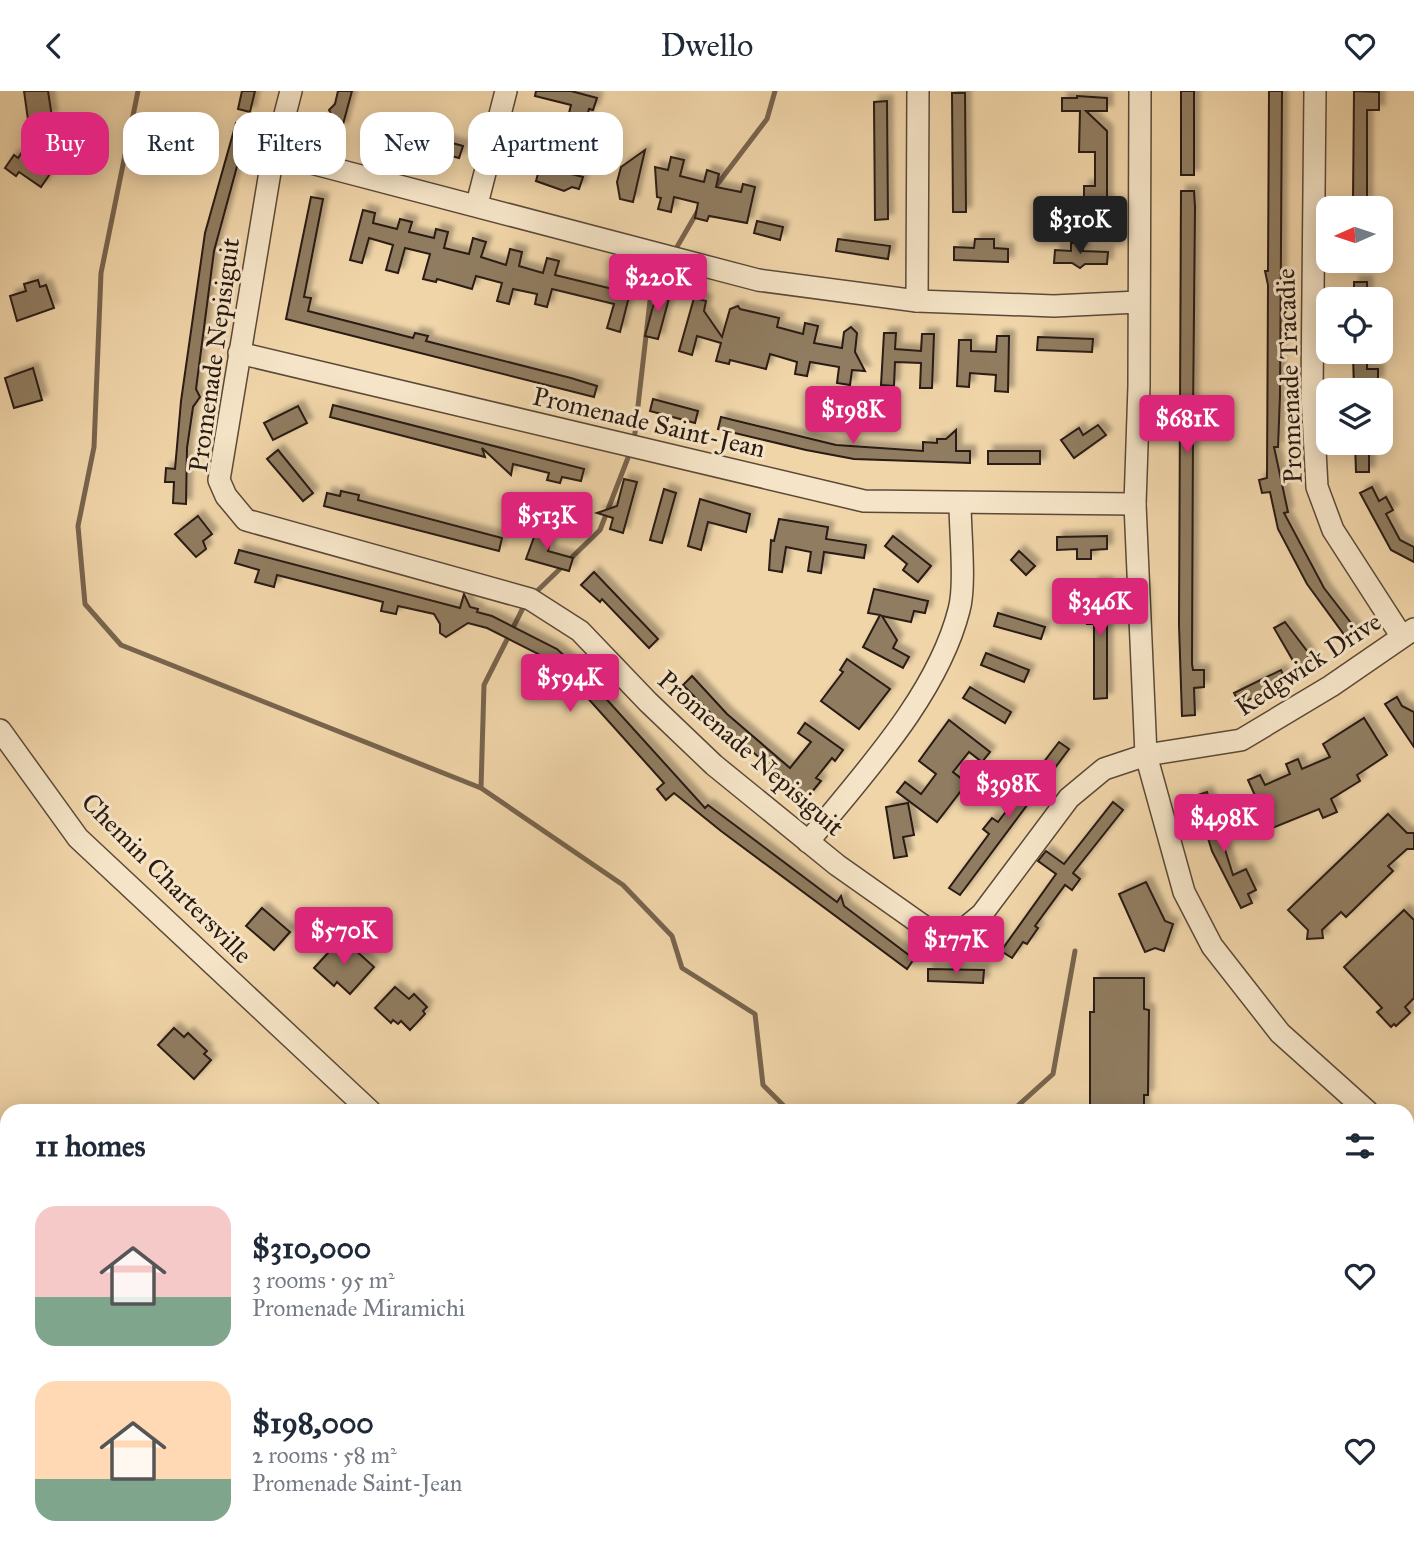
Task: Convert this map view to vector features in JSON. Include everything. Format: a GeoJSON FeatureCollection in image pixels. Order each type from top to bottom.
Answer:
{"type":"FeatureCollection","features":[{"type":"Feature","properties":{"kind":"street","name":"Promenade Nepisiguit"},"geometry":{"type":"LineString","coordinates":[[286,112],[291,91]]}},
{"type":"Feature","properties":{"kind":"street"},"geometry":{"type":"LineString","coordinates":[[477,204],[506,91]]}},
{"type":"Feature","properties":{"kind":"street"},"geometry":{"type":"LineString","coordinates":[[917,301],[918,91]]}},
{"type":"Feature","properties":{"kind":"street"},"geometry":{"type":"LineString","coordinates":[[1140,91],[1135,504],[1146,755],[1184,892],[1212,946],[1280,1033],[1359,1104]]}},
{"type":"Feature","properties":{"kind":"street","name":"Promenade Tracadie"},"geometry":{"type":"LineString","coordinates":[[1315,91],[1312,394],[1317,487],[1333,530],[1408,633]]}},
{"type":"Feature","properties":{"kind":"street"},"geometry":{"type":"LineString","coordinates":[[346,171],[758,280],[917,301],[1054,306],[1138,302]]}},
{"type":"Feature","properties":{"kind":"street","name":"Promenade Nepisiguit"},"geometry":{"type":"LineString","coordinates":[[269,175],[219,480],[237,512],[246,520],[530,599],[580,631],[648,702],[714,765],[808,842],[932,932],[959,933],[982,915],[1069,798],[1104,769],[1146,755]]}},
{"type":"Feature","properties":{"kind":"street","name":"Promenade Saint-Jean"},"geometry":{"type":"LineString","coordinates":[[239,353],[864,501],[1135,504]]}},
{"type":"Feature","properties":{"kind":"street"},"geometry":{"type":"LineString","coordinates":[[808,842],[885,747],[942,659],[960,608],[960,503]]}},
{"type":"Feature","properties":{"kind":"street","name":"Kedgwick Drive"},"geometry":{"type":"LineString","coordinates":[[1146,755],[1241,740],[1331,686],[1408,633]]}},
{"type":"Feature","properties":{"kind":"street","name":"Chemin Chartersville"},"geometry":{"type":"LineString","coordinates":[[0,730],[78,838],[363,1104]]}},
{"type":"Feature","properties":{"kind":"building"},"geometry":{"type":"Polygon","coordinates":[[[24,91],[48,91],[51,112],[27,112],[24,91]]]}},
{"type":"Feature","properties":{"kind":"building"},"geometry":{"type":"Polygon","coordinates":[[[242,91],[255,91],[250,112],[238,109],[242,91]]]}},
{"type":"Feature","properties":{"kind":"building"},"geometry":{"type":"Polygon","coordinates":[[[338,91],[352,91],[346,113],[330,112],[338,91]]]}},
{"type":"Feature","properties":{"kind":"building"},"geometry":{"type":"Polygon","coordinates":[[[536,91],[571,91],[597,98],[593,110],[569,112],[571,105],[535,96],[536,91]]]}},
{"type":"Feature","properties":{"kind":"building"},"geometry":{"type":"Polygon","coordinates":[[[1181,91],[1194,91],[1194,175],[1181,175],[1181,91]]]}},
{"type":"Feature","properties":{"kind":"building"},"geometry":{"type":"Polygon","coordinates":[[[1269,91],[1282,91],[1280,396],[1278,447],[1274,447],[1288,512],[1284,513],[1324,588],[1358,632],[1348,640],[1307,584],[1278,529],[1270,492],[1262,493],[1259,480],[1267,478],[1268,285],[1265,271],[1268,271],[1269,91]]]}},
{"type":"Feature","properties":{"kind":"building"},"geometry":{"type":"Polygon","coordinates":[[[1354,91],[1379,92],[1379,110],[1367,110],[1367,196],[1353,196],[1354,91]]]}},
{"type":"Feature","properties":{"kind":"building"},"geometry":{"type":"Polygon","coordinates":[[[952,93],[965,93],[966,212],[953,212],[952,93]]]}},
{"type":"Feature","properties":{"kind":"building"},"geometry":{"type":"Polygon","coordinates":[[[1062,98],[1107,98],[1107,111],[1086,111],[1107,131],[1107,216],[1095,216],[1095,201],[1084,201],[1084,186],[1095,186],[1095,152],[1079,152],[1080,111],[1062,111],[1062,98]]]}},
{"type":"Feature","properties":{"kind":"building"},"geometry":{"type":"Polygon","coordinates":[[[887,101],[888,219],[875,220],[874,102],[887,101]]]}},
{"type":"Feature","properties":{"kind":"building"},"geometry":{"type":"Polygon","coordinates":[[[233,134],[235,175],[214,251],[196,389],[200,397],[193,407],[187,448],[186,504],[173,503],[174,482],[165,482],[166,468],[175,469],[181,401],[205,233],[233,134]]]}},
{"type":"Feature","properties":{"kind":"building"},"geometry":{"type":"Polygon","coordinates":[[[454,144],[463,146],[459,158],[454,157],[454,144]]]}},
{"type":"Feature","properties":{"kind":"building"},"geometry":{"type":"Polygon","coordinates":[[[645,150],[633,202],[620,199],[617,182],[619,175],[623,175],[623,166],[645,150]]]}},
{"type":"Feature","properties":{"kind":"building"},"geometry":{"type":"Polygon","coordinates":[[[21,154],[21,173],[19,172],[16,176],[5,168],[14,155],[18,158],[21,154]]]}},
{"type":"Feature","properties":{"kind":"building"},"geometry":{"type":"Polygon","coordinates":[[[671,157],[684,160],[680,176],[704,182],[707,170],[719,174],[716,187],[741,192],[743,184],[755,187],[747,223],[709,216],[707,221],[695,218],[698,203],[674,197],[671,212],[658,209],[661,198],[657,197],[655,167],[668,170],[671,157]]]}},
{"type":"Feature","properties":{"kind":"building"},"geometry":{"type":"Polygon","coordinates":[[[23,175],[49,175],[41,187],[23,175]]]}},
{"type":"Feature","properties":{"kind":"building"},"geometry":{"type":"Polygon","coordinates":[[[538,175],[583,177],[579,189],[572,187],[564,191],[536,181],[538,175]]]}},
{"type":"Feature","properties":{"kind":"building"},"geometry":{"type":"Polygon","coordinates":[[[1181,191],[1194,191],[1195,207],[1193,417],[1203,417],[1203,430],[1193,429],[1192,664],[1193,670],[1204,670],[1204,687],[1194,688],[1195,715],[1182,716],[1179,625],[1181,191]]]}},
{"type":"Feature","properties":{"kind":"building"},"geometry":{"type":"Polygon","coordinates":[[[311,197],[323,199],[304,297],[311,298],[308,311],[413,338],[415,333],[428,336],[426,341],[571,378],[597,386],[594,397],[286,319],[311,197]]]}},
{"type":"Feature","properties":{"kind":"building"},"geometry":{"type":"Polygon","coordinates":[[[363,210],[375,213],[373,223],[397,229],[400,219],[412,222],[409,232],[434,238],[436,229],[448,232],[444,248],[469,254],[473,238],[486,242],[481,257],[506,265],[510,249],[522,252],[519,266],[543,273],[547,258],[559,261],[555,275],[617,290],[620,278],[633,281],[620,332],[607,328],[614,304],[552,289],[547,307],[535,304],[537,294],[513,289],[509,304],[497,301],[502,283],[476,276],[472,289],[437,279],[436,282],[423,279],[430,254],[405,248],[398,273],[386,270],[393,245],[369,238],[362,263],[350,260],[363,210]]]}},
{"type":"Feature","properties":{"kind":"building"},"geometry":{"type":"Polygon","coordinates":[[[757,221],[783,227],[780,240],[754,233],[757,221]]]}},
{"type":"Feature","properties":{"kind":"building"},"geometry":{"type":"Polygon","coordinates":[[[838,239],[890,246],[888,259],[836,251],[838,239]]]}},
{"type":"Feature","properties":{"kind":"building"},"geometry":{"type":"Polygon","coordinates":[[[975,239],[994,239],[994,248],[1008,249],[1008,262],[954,260],[954,247],[974,248],[975,239]]]}},
{"type":"Feature","properties":{"kind":"building"},"geometry":{"type":"Polygon","coordinates":[[[1071,243],[1083,243],[1083,251],[1108,252],[1107,264],[1085,264],[1080,268],[1072,263],[1054,263],[1055,250],[1071,251],[1071,243]]]}},
{"type":"Feature","properties":{"kind":"building"},"geometry":{"type":"Polygon","coordinates":[[[38,280],[40,287],[46,285],[54,308],[17,321],[10,296],[26,291],[24,284],[38,280]]]}},
{"type":"Feature","properties":{"kind":"building"},"geometry":{"type":"Polygon","coordinates":[[[1354,282],[1367,282],[1367,287],[1354,287],[1354,282]]]}},
{"type":"Feature","properties":{"kind":"building"},"geometry":{"type":"Polygon","coordinates":[[[658,288],[671,291],[658,339],[645,336],[658,288]]]}},
{"type":"Feature","properties":{"kind":"building"},"geometry":{"type":"Polygon","coordinates":[[[694,298],[706,301],[704,311],[722,337],[730,309],[738,306],[740,309],[779,318],[777,327],[803,334],[805,323],[818,326],[814,343],[842,348],[844,332],[851,327],[857,333],[855,352],[865,371],[852,370],[850,385],[837,383],[839,367],[810,362],[807,376],[795,374],[797,362],[770,354],[766,369],[730,360],[729,364],[716,361],[721,343],[697,336],[692,355],[679,351],[694,298]]]}},
{"type":"Feature","properties":{"kind":"building"},"geometry":{"type":"Polygon","coordinates":[[[884,333],[896,333],[895,349],[921,351],[922,334],[934,334],[932,388],[920,388],[921,363],[895,362],[894,386],[881,385],[884,333]]]}},
{"type":"Feature","properties":{"kind":"building"},"geometry":{"type":"Polygon","coordinates":[[[997,336],[1009,336],[1008,392],[995,391],[996,375],[970,373],[969,387],[957,386],[959,340],[971,340],[971,351],[996,352],[997,336]]]}},
{"type":"Feature","properties":{"kind":"building"},"geometry":{"type":"Polygon","coordinates":[[[1038,337],[1093,339],[1092,352],[1037,350],[1038,337]]]}},
{"type":"Feature","properties":{"kind":"building"},"geometry":{"type":"Polygon","coordinates":[[[1353,364],[1367,364],[1367,369],[1378,369],[1378,378],[1354,378],[1353,364]]]}},
{"type":"Feature","properties":{"kind":"building"},"geometry":{"type":"Polygon","coordinates":[[[33,368],[42,400],[14,408],[5,378],[33,368]]]}},
{"type":"Feature","properties":{"kind":"building"},"geometry":{"type":"Polygon","coordinates":[[[653,399],[698,411],[695,423],[650,411],[653,399]]]}},
{"type":"Feature","properties":{"kind":"building"},"geometry":{"type":"Polygon","coordinates":[[[333,405],[584,469],[581,481],[562,477],[560,483],[547,480],[549,473],[513,464],[511,475],[482,448],[485,457],[330,417],[333,405]]]}},
{"type":"Feature","properties":{"kind":"building"},"geometry":{"type":"Polygon","coordinates":[[[298,406],[307,423],[273,440],[264,423],[298,406]]]}},
{"type":"Feature","properties":{"kind":"building"},"geometry":{"type":"Polygon","coordinates":[[[721,417],[836,445],[923,451],[923,442],[937,443],[937,439],[946,439],[956,430],[956,451],[970,451],[970,463],[854,459],[718,429],[721,417]]]}},
{"type":"Feature","properties":{"kind":"building"},"geometry":{"type":"Polygon","coordinates":[[[1098,425],[1106,435],[1074,458],[1061,440],[1079,428],[1083,435],[1098,425]]]}},
{"type":"Feature","properties":{"kind":"building"},"geometry":{"type":"Polygon","coordinates":[[[278,450],[313,493],[303,501],[267,459],[278,450]]]}},
{"type":"Feature","properties":{"kind":"building"},"geometry":{"type":"Polygon","coordinates":[[[988,451],[1040,451],[1040,464],[988,464],[988,451]]]}},
{"type":"Feature","properties":{"kind":"building"},"geometry":{"type":"Polygon","coordinates":[[[1355,455],[1369,455],[1369,472],[1356,472],[1355,455]]]}},
{"type":"Feature","properties":{"kind":"building"},"geometry":{"type":"Polygon","coordinates":[[[624,479],[637,482],[623,533],[610,529],[613,518],[597,513],[617,506],[624,479]]]}},
{"type":"Feature","properties":{"kind":"building"},"geometry":{"type":"Polygon","coordinates":[[[1372,487],[1379,501],[1386,497],[1393,510],[1386,514],[1400,540],[1414,547],[1414,562],[1391,550],[1360,493],[1372,487]]]}},
{"type":"Feature","properties":{"kind":"building"},"geometry":{"type":"Polygon","coordinates":[[[664,489],[676,493],[662,543],[650,540],[664,489]]]}},
{"type":"Feature","properties":{"kind":"building"},"geometry":{"type":"Polygon","coordinates":[[[341,491],[359,495],[358,500],[502,538],[499,551],[324,506],[327,493],[340,496],[341,491]]]}},
{"type":"Feature","properties":{"kind":"building"},"geometry":{"type":"Polygon","coordinates":[[[700,499],[750,514],[746,532],[708,522],[701,550],[688,546],[700,499]]]}},
{"type":"Feature","properties":{"kind":"building"},"geometry":{"type":"Polygon","coordinates":[[[198,516],[212,534],[203,541],[206,549],[196,557],[175,534],[198,516]]]}},
{"type":"Feature","properties":{"kind":"building"},"geometry":{"type":"Polygon","coordinates":[[[779,519],[828,527],[826,539],[866,545],[864,558],[824,552],[821,573],[808,571],[811,552],[786,547],[782,572],[769,570],[771,540],[774,541],[779,519]]]}},
{"type":"Feature","properties":{"kind":"building"},"geometry":{"type":"Polygon","coordinates":[[[537,529],[552,534],[548,551],[573,558],[569,571],[526,559],[537,529]]]}},
{"type":"Feature","properties":{"kind":"building"},"geometry":{"type":"Polygon","coordinates":[[[893,536],[931,566],[918,582],[903,570],[907,564],[885,546],[893,536]]]}},
{"type":"Feature","properties":{"kind":"building"},"geometry":{"type":"Polygon","coordinates":[[[1107,536],[1107,549],[1091,550],[1091,559],[1077,559],[1077,549],[1057,550],[1057,537],[1107,536]]]}},
{"type":"Feature","properties":{"kind":"building"},"geometry":{"type":"Polygon","coordinates":[[[239,550],[460,608],[464,594],[470,607],[478,609],[477,612],[492,616],[557,649],[579,669],[583,667],[594,677],[590,681],[705,808],[708,805],[837,902],[841,896],[844,906],[914,959],[907,969],[674,793],[666,800],[657,789],[664,783],[585,695],[578,699],[574,694],[571,698],[565,692],[551,693],[566,677],[557,669],[560,665],[487,628],[468,623],[446,637],[440,633],[440,624],[434,614],[398,606],[396,614],[381,611],[383,602],[277,575],[274,587],[255,582],[259,570],[235,563],[239,550]]]}},
{"type":"Feature","properties":{"kind":"building"},"geometry":{"type":"Polygon","coordinates":[[[1019,551],[1035,566],[1026,575],[1011,560],[1019,551]]]}},
{"type":"Feature","properties":{"kind":"building"},"geometry":{"type":"Polygon","coordinates":[[[594,572],[658,639],[649,648],[602,599],[600,602],[581,585],[594,572]]]}},
{"type":"Feature","properties":{"kind":"building"},"geometry":{"type":"Polygon","coordinates":[[[1094,583],[1107,583],[1107,698],[1094,699],[1094,624],[1087,624],[1086,605],[1094,601],[1094,583]]]}},
{"type":"Feature","properties":{"kind":"building"},"geometry":{"type":"Polygon","coordinates":[[[874,589],[928,601],[925,613],[914,611],[911,622],[882,616],[897,640],[893,648],[909,657],[903,668],[863,647],[880,615],[868,613],[874,589]]]}},
{"type":"Feature","properties":{"kind":"building"},"geometry":{"type":"Polygon","coordinates":[[[998,613],[1045,627],[1041,639],[994,626],[998,613]]]}},
{"type":"Feature","properties":{"kind":"building"},"geometry":{"type":"Polygon","coordinates":[[[1285,622],[1307,651],[1310,664],[1299,671],[1274,628],[1285,622]]]}},
{"type":"Feature","properties":{"kind":"building"},"geometry":{"type":"Polygon","coordinates":[[[986,653],[1029,670],[1024,682],[981,665],[986,653]]]}},
{"type":"Feature","properties":{"kind":"building"},"geometry":{"type":"Polygon","coordinates":[[[847,659],[890,689],[859,729],[821,701],[843,672],[840,670],[847,659]]]}},
{"type":"Feature","properties":{"kind":"building"},"geometry":{"type":"Polygon","coordinates":[[[1281,670],[1286,682],[1240,704],[1234,693],[1281,670]]]}},
{"type":"Feature","properties":{"kind":"building"},"geometry":{"type":"Polygon","coordinates":[[[692,676],[727,714],[790,768],[811,742],[798,733],[805,723],[843,750],[835,761],[832,758],[816,778],[821,781],[807,798],[729,732],[683,685],[692,676]]]}},
{"type":"Feature","properties":{"kind":"building"},"geometry":{"type":"Polygon","coordinates":[[[970,687],[1011,712],[1005,723],[963,698],[970,687]]]}},
{"type":"Feature","properties":{"kind":"building"},"geometry":{"type":"Polygon","coordinates":[[[1397,697],[1402,706],[1414,712],[1414,747],[1385,704],[1397,697]]]}},
{"type":"Feature","properties":{"kind":"building"},"geometry":{"type":"Polygon","coordinates":[[[1364,718],[1387,755],[1357,775],[1360,781],[1331,799],[1337,812],[1323,818],[1319,809],[1270,829],[1248,780],[1260,775],[1265,785],[1290,774],[1286,764],[1298,759],[1302,769],[1330,757],[1323,744],[1364,718]]]}},
{"type":"Feature","properties":{"kind":"building"},"geometry":{"type":"Polygon","coordinates":[[[949,720],[990,752],[982,762],[969,752],[953,772],[967,783],[937,822],[897,792],[905,782],[921,794],[936,774],[919,761],[949,720]]]}},
{"type":"Feature","properties":{"kind":"building"},"geometry":{"type":"Polygon","coordinates":[[[1059,742],[1069,749],[960,895],[949,888],[989,834],[983,829],[992,818],[998,822],[1059,742]]]}},
{"type":"Feature","properties":{"kind":"building"},"geometry":{"type":"Polygon","coordinates":[[[1207,792],[1233,875],[1246,869],[1256,890],[1248,894],[1252,903],[1241,908],[1212,851],[1195,796],[1207,792]]]}},
{"type":"Feature","properties":{"kind":"building"},"geometry":{"type":"Polygon","coordinates":[[[1113,802],[1123,810],[1073,873],[1080,879],[1072,890],[1065,885],[1035,926],[1038,928],[1027,944],[1023,942],[1012,958],[1001,951],[1056,874],[1038,861],[1046,851],[1064,864],[1113,802]]]}},
{"type":"Feature","properties":{"kind":"building"},"geometry":{"type":"Polygon","coordinates":[[[908,803],[914,835],[903,837],[907,856],[894,858],[886,807],[908,803]]]}},
{"type":"Feature","properties":{"kind":"building"},"geometry":{"type":"Polygon","coordinates":[[[1388,814],[1407,833],[1414,833],[1414,849],[1407,849],[1388,866],[1393,871],[1346,917],[1341,912],[1322,930],[1323,938],[1307,939],[1308,930],[1288,910],[1388,814]]]}},
{"type":"Feature","properties":{"kind":"building"},"geometry":{"type":"Polygon","coordinates":[[[1146,882],[1165,921],[1173,924],[1164,951],[1155,948],[1145,952],[1119,894],[1146,882]]]}},
{"type":"Feature","properties":{"kind":"building"},"geometry":{"type":"Polygon","coordinates":[[[262,908],[290,932],[274,950],[246,926],[262,908]]]}},
{"type":"Feature","properties":{"kind":"building"},"geometry":{"type":"Polygon","coordinates":[[[1404,910],[1414,920],[1414,998],[1405,1007],[1410,1013],[1396,1026],[1394,1024],[1391,1027],[1377,1012],[1382,1008],[1344,967],[1404,910]]]}},
{"type":"Feature","properties":{"kind":"building"},"geometry":{"type":"Polygon","coordinates":[[[342,938],[374,967],[350,994],[337,982],[334,986],[314,968],[342,938]]]}},
{"type":"Feature","properties":{"kind":"building"},"geometry":{"type":"Polygon","coordinates":[[[928,969],[984,970],[983,983],[928,981],[928,969]]]}},
{"type":"Feature","properties":{"kind":"building"},"geometry":{"type":"Polygon","coordinates":[[[1094,978],[1144,978],[1144,1009],[1149,1010],[1148,1095],[1144,1095],[1144,1104],[1090,1104],[1090,1012],[1094,1012],[1094,978]]]}},
{"type":"Feature","properties":{"kind":"building"},"geometry":{"type":"Polygon","coordinates":[[[395,987],[409,999],[414,994],[427,1007],[423,1011],[425,1014],[410,1030],[401,1021],[398,1024],[393,1020],[391,1023],[375,1008],[395,987]]]}},
{"type":"Feature","properties":{"kind":"building"},"geometry":{"type":"Polygon","coordinates":[[[174,1028],[184,1037],[188,1033],[207,1051],[204,1054],[211,1060],[194,1079],[158,1045],[174,1028]]]}},
{"type":"Feature","properties":{"kind":"waterway"},"geometry":{"type":"LineString","coordinates":[[138,91],[101,273],[94,447],[78,526],[85,604],[121,645],[481,788],[623,885],[672,936],[682,968],[755,1014],[763,1085],[782,1104]]}},
{"type":"Feature","properties":{"kind":"waterway"},"geometry":{"type":"LineString","coordinates":[[713,190],[767,119],[775,91]]}},
{"type":"Feature","properties":{"kind":"waterway"},"geometry":{"type":"LineString","coordinates":[[674,252],[699,209]]}},
{"type":"Feature","properties":{"kind":"waterway"},"geometry":{"type":"LineString","coordinates":[[634,441],[651,292],[669,261]]}},
{"type":"Feature","properties":{"kind":"waterway"},"geometry":{"type":"LineString","coordinates":[[533,595],[600,530],[631,450]]}},
{"type":"Feature","properties":{"kind":"waterway"},"geometry":{"type":"LineString","coordinates":[[481,788],[484,685],[526,602]]}},
{"type":"Feature","properties":{"kind":"waterway"},"geometry":{"type":"LineString","coordinates":[[1020,1104],[1053,1074],[1075,951]]}}]}
